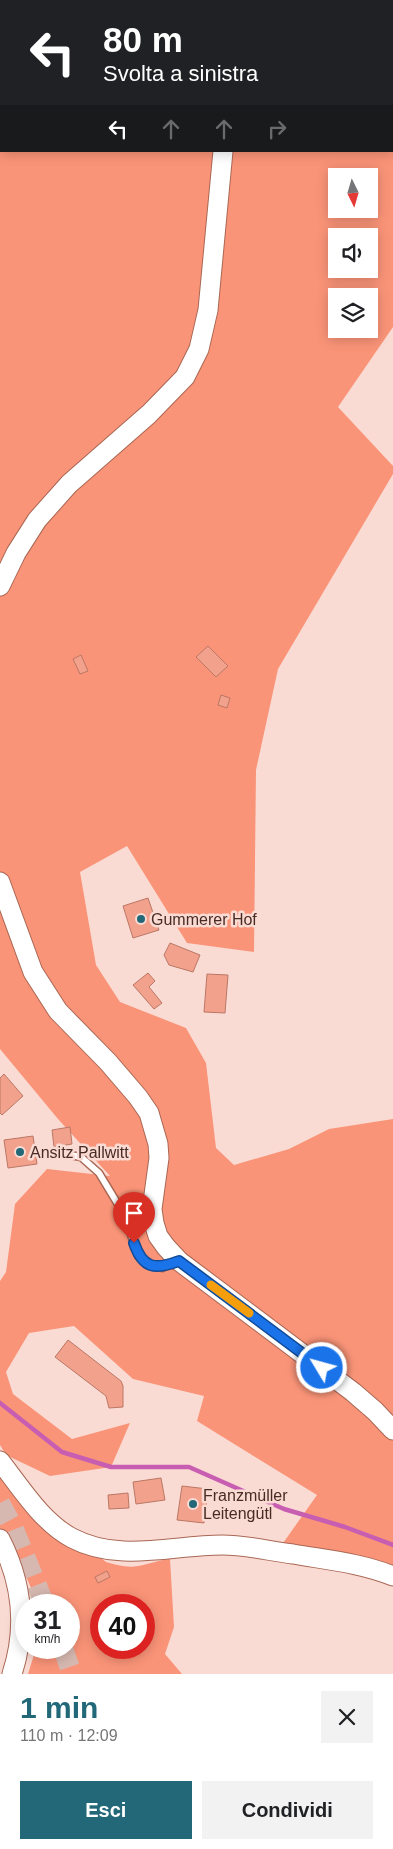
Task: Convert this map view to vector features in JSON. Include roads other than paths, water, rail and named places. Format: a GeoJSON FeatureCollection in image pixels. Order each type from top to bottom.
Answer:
{"type":"FeatureCollection","features":[{"type":"Feature","properties":{"kind":"street"},"geometry":{"type":"LineString","coordinates":[[0,586],[16,553],[37,520],[69,484],[149,414],[184,378],[200,349],[208,310],[223,152]]}},
{"type":"Feature","properties":{"kind":"street"},"geometry":{"type":"LineString","coordinates":[[0,882],[33,972],[58,1011],[108,1062],[149,1113],[155,1130],[159,1158],[152,1209],[158,1236],[179,1261],[353,1392],[393,1430]]}},
{"type":"Feature","properties":{"kind":"street"},"geometry":{"type":"LineString","coordinates":[[0,1461],[46,1518],[72,1538],[93,1546],[126,1552],[199,1546],[244,1546],[347,1563],[393,1576]]}},
{"type":"Feature","properties":{"kind":"street"},"geometry":{"type":"LineString","coordinates":[[0,1539],[9,1556],[21,1603],[20,1642],[12,1674]]}},
{"type":"Feature","properties":{"kind":"lane"},"geometry":{"type":"LineString","coordinates":[[59,1154],[81,1157],[99,1173],[125,1216],[138,1256],[150,1265],[162,1268],[179,1261]]}},
{"type":"Feature","properties":{"kind":"waterway"},"geometry":{"type":"LineString","coordinates":[[0,1403],[62,1452],[111,1467],[189,1467],[284,1509],[345,1527],[393,1545]]}},
{"type":"Feature","properties":{"kind":"tunnel"},"geometry":{"type":"LineString","coordinates":[[0,1503],[13,1527],[40,1594]]}},
{"type":"Feature","properties":{"kind":"tunnel"},"geometry":{"type":"LineString","coordinates":[[67,1659],[72,1674]]}},
{"type":"Feature","properties":{"kind":"place","name":"Gummerer Hof"},"geometry":{"type":"Point","coordinates":[141,919]}},
{"type":"Feature","properties":{"kind":"place","name":"Ansitz Pallwitt"},"geometry":{"type":"Point","coordinates":[20,1152]}},
{"type":"Feature","properties":{"kind":"place","name":"Franzmüller Leitengütl"},"geometry":{"type":"Point","coordinates":[193,1504]}}]}
